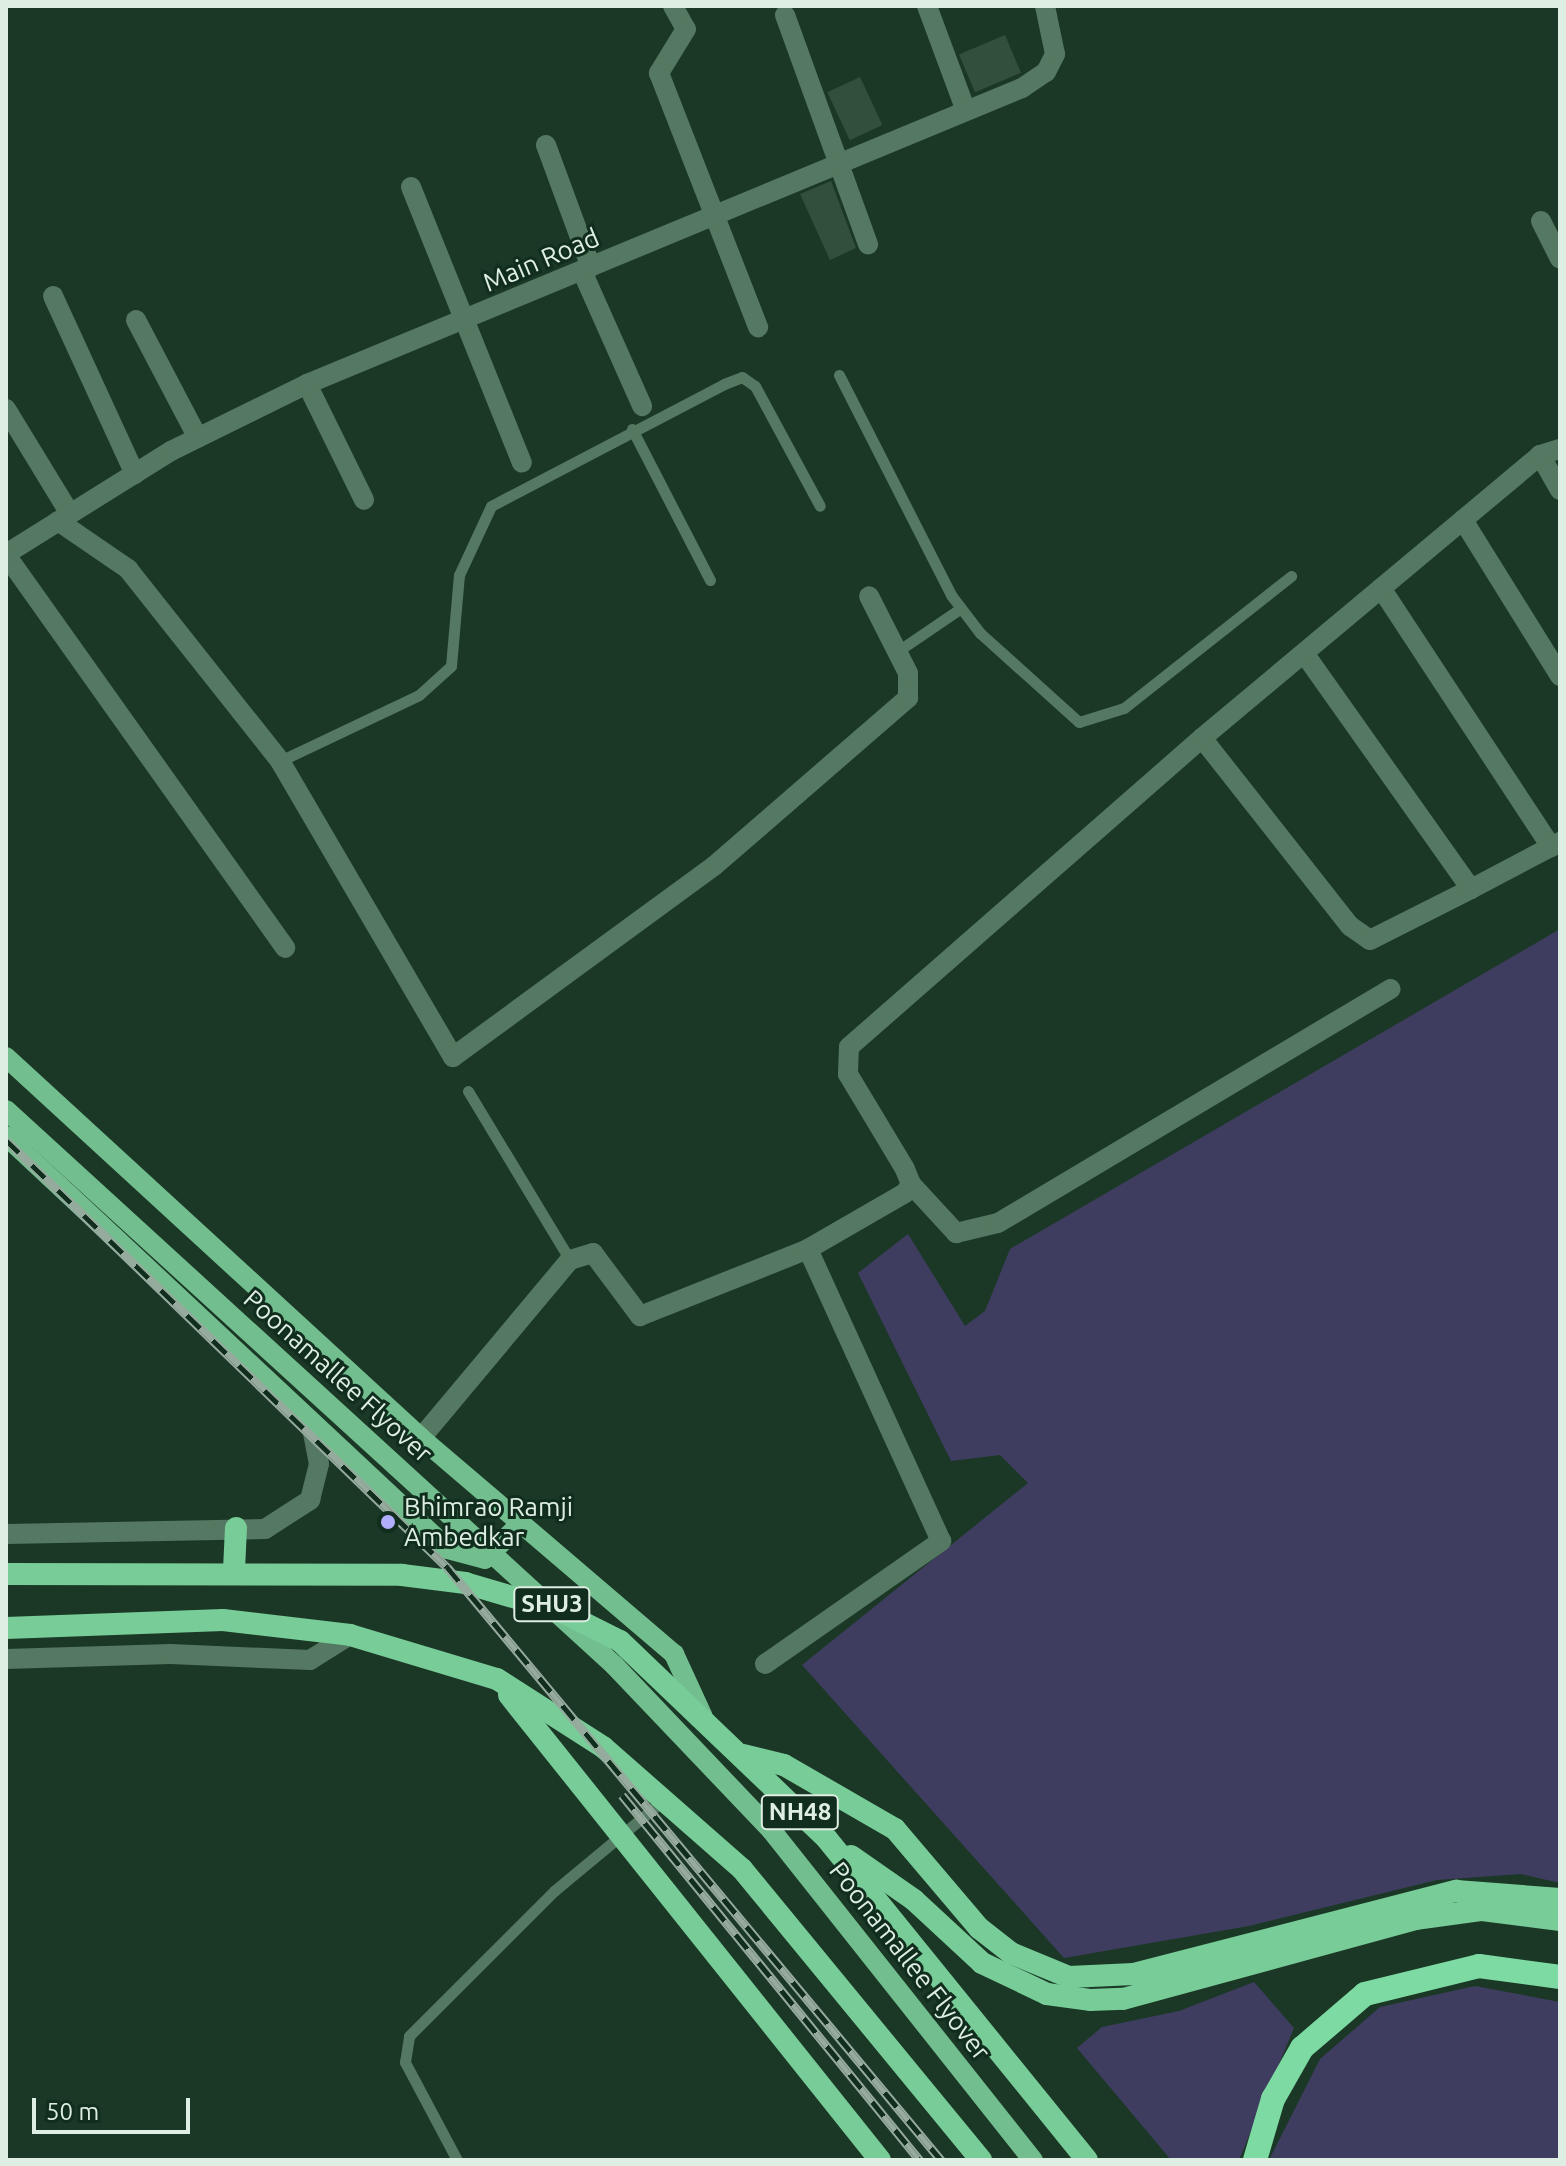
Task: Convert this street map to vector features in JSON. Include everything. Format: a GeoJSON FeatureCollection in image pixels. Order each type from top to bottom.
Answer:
{"type":"FeatureCollection","features":[{"type":"Feature","properties":{"kind":"highway"},"geometry":{"type":"LineString","coordinates":[[234,1570],[236,1528]]}},
{"type":"Feature","properties":{"kind":"highway","name":"NH48"},"geometry":{"type":"LineString","coordinates":[[6,1574],[234,1570],[402,1575],[465,1583],[560,1611],[620,1641],[742,1754],[827,1839],[1087,2160]]}},
{"type":"Feature","properties":{"kind":"highway"},"geometry":{"type":"LineString","coordinates":[[6,1628],[223,1620],[350,1635],[497,1679],[603,1747],[665,1798],[742,1869],[981,2160]]}},
{"type":"Feature","properties":{"kind":"highway"},"geometry":{"type":"LineString","coordinates":[[497,1679],[880,2160]]}},
{"type":"Feature","properties":{"kind":"highway"},"geometry":{"type":"LineString","coordinates":[[742,1754],[784,1765],[895,1829],[979,1928],[1011,1953],[1069,1977],[1134,1974],[1456,1891],[1560,1899]]}},
{"type":"Feature","properties":{"kind":"highway"},"geometry":{"type":"LineString","coordinates":[[827,1839],[914,1900],[982,1963],[1047,1994],[1090,2000],[1123,1999],[1415,1919],[1482,1910],[1560,1920]]}},
{"type":"Feature","properties":{"kind":"highway"},"geometry":{"type":"LineString","coordinates":[[1255,2160],[1273,2099],[1302,2048],[1365,1994],[1424,1974],[1479,1966],[1560,1977]]}},
{"type":"Feature","properties":{"kind":"main road","name":"SHU3"},"geometry":{"type":"LineString","coordinates":[[6,1057],[421,1438],[519,1525],[674,1654],[703,1717]]}},
{"type":"Feature","properties":{"kind":"main road","name":"Poonamallee Flyover"},"geometry":{"type":"LineString","coordinates":[[6,1110],[614,1665],[772,1831],[1033,2160]]}},
{"type":"Feature","properties":{"kind":"main road"},"geometry":{"type":"LineString","coordinates":[[6,1136],[312,1428],[448,1549],[469,1559],[485,1559],[519,1525]]}},
{"type":"Feature","properties":{"kind":"street"},"geometry":{"type":"LineString","coordinates":[[673,6],[686,29],[659,73],[711,217],[758,327]]}},
{"type":"Feature","properties":{"kind":"street"},"geometry":{"type":"LineString","coordinates":[[927,6],[965,108]]}},
{"type":"Feature","properties":{"kind":"street","name":"Main Road"},"geometry":{"type":"LineString","coordinates":[[6,554],[198,438],[307,384],[839,163],[1046,72],[1055,54],[1045,6]]}},
{"type":"Feature","properties":{"kind":"street"},"geometry":{"type":"LineString","coordinates":[[785,15],[868,244]]}},
{"type":"Feature","properties":{"kind":"street"},"geometry":{"type":"LineString","coordinates":[[546,145],[587,269],[642,406]]}},
{"type":"Feature","properties":{"kind":"street"},"geometry":{"type":"LineString","coordinates":[[411,187],[461,321],[522,463]]}},
{"type":"Feature","properties":{"kind":"street"},"geometry":{"type":"LineString","coordinates":[[1541,221],[1560,259]]}},
{"type":"Feature","properties":{"kind":"street"},"geometry":{"type":"LineString","coordinates":[[53,296],[135,474]]}},
{"type":"Feature","properties":{"kind":"street"},"geometry":{"type":"LineString","coordinates":[[136,320],[198,438]]}},
{"type":"Feature","properties":{"kind":"street"},"geometry":{"type":"LineString","coordinates":[[307,384],[364,500]]}},
{"type":"Feature","properties":{"kind":"street"},"geometry":{"type":"LineString","coordinates":[[6,409],[64,518],[128,569],[280,761],[453,1057],[714,866],[908,698],[898,651],[869,596]]}},
{"type":"Feature","properties":{"kind":"street"},"geometry":{"type":"LineString","coordinates":[[1391,989],[998,1223],[956,1233],[911,1184],[848,1074],[849,1047],[1202,738],[1463,520],[1550,452],[1560,490]]}},
{"type":"Feature","properties":{"kind":"street"},"geometry":{"type":"LineString","coordinates":[[1463,520],[1560,676]]}},
{"type":"Feature","properties":{"kind":"street"},"geometry":{"type":"LineString","coordinates":[[6,554],[285,948]]}},
{"type":"Feature","properties":{"kind":"street"},"geometry":{"type":"LineString","coordinates":[[1202,738],[1350,926],[1370,940],[1556,844],[1381,588]]}},
{"type":"Feature","properties":{"kind":"street"},"geometry":{"type":"LineString","coordinates":[[1304,653],[1471,889]]}},
{"type":"Feature","properties":{"kind":"street"},"geometry":{"type":"LineString","coordinates":[[421,1438],[570,1260],[593,1253],[640,1316],[808,1249],[911,1184]]}},
{"type":"Feature","properties":{"kind":"street"},"geometry":{"type":"LineString","coordinates":[[765,1664],[941,1541],[808,1249]]}},
{"type":"Feature","properties":{"kind":"street"},"geometry":{"type":"LineString","coordinates":[[6,1534],[265,1529],[310,1500],[319,1464],[312,1428]]}},
{"type":"Feature","properties":{"kind":"street"},"geometry":{"type":"LineString","coordinates":[[6,1659],[171,1654],[310,1660],[350,1635]]}},
{"type":"Feature","properties":{"kind":"lane"},"geometry":{"type":"LineString","coordinates":[[839,375],[961,608],[1058,710],[1079,722],[1099,721],[1291,576]]}},
{"type":"Feature","properties":{"kind":"lane"},"geometry":{"type":"LineString","coordinates":[[280,761],[419,695],[451,666],[459,575],[491,506],[632,429],[749,379],[820,506]]}},
{"type":"Feature","properties":{"kind":"lane"},"geometry":{"type":"LineString","coordinates":[[632,429],[710,580]]}},
{"type":"Feature","properties":{"kind":"lane"},"geometry":{"type":"LineString","coordinates":[[898,651],[961,608]]}},
{"type":"Feature","properties":{"kind":"lane"},"geometry":{"type":"LineString","coordinates":[[468,1091],[570,1260]]}},
{"type":"Feature","properties":{"kind":"lane"},"geometry":{"type":"LineString","coordinates":[[457,2160],[405,2062],[409,2036],[463,1976],[665,1798]]}},
{"type":"Feature","properties":{"kind":"shaded area"},"geometry":{"type":"Polygon","coordinates":[[[1560,929],[1560,1883],[1521,1874],[1437,1880],[1249,1926],[1064,1958],[802,1665],[1028,1483],[1000,1455],[951,1461],[858,1273],[908,1234],[965,1326],[985,1311],[1010,1249],[1560,929]]]}},
{"type":"Feature","properties":{"kind":"shaded area"},"geometry":{"type":"Polygon","coordinates":[[[1254,1982],[1294,2028],[1239,2160],[1171,2160],[1077,2048],[1102,2027],[1179,2011],[1254,1982]]]}},
{"type":"Feature","properties":{"kind":"shaded area"},"geometry":{"type":"Polygon","coordinates":[[[1475,1986],[1560,2002],[1560,2160],[1269,2160],[1320,2059],[1380,2007],[1475,1986]]]}},
{"type":"Feature","properties":{"kind":"building"},"geometry":{"type":"Polygon","coordinates":[[[1005,35],[1021,73],[975,92],[959,55],[1005,35]]]}},
{"type":"Feature","properties":{"kind":"building"},"geometry":{"type":"Polygon","coordinates":[[[860,77],[882,125],[850,140],[827,92],[860,77]]]}},
{"type":"Feature","properties":{"kind":"building"},"geometry":{"type":"Polygon","coordinates":[[[831,181],[856,248],[830,260],[800,194],[831,181]]]}},
{"type":"Feature","properties":{"kind":"railway"},"geometry":{"type":"LineString","coordinates":[[6,1140],[447,1567],[941,2160]]}},
{"type":"Feature","properties":{"kind":"railway"},"geometry":{"type":"LineString","coordinates":[[622,1795],[920,2160]]}},
{"type":"Feature","properties":{"kind":"place","name":"Bhimrao Ramji Ambedkar"},"geometry":{"type":"Point","coordinates":[388,1522]}}]}
